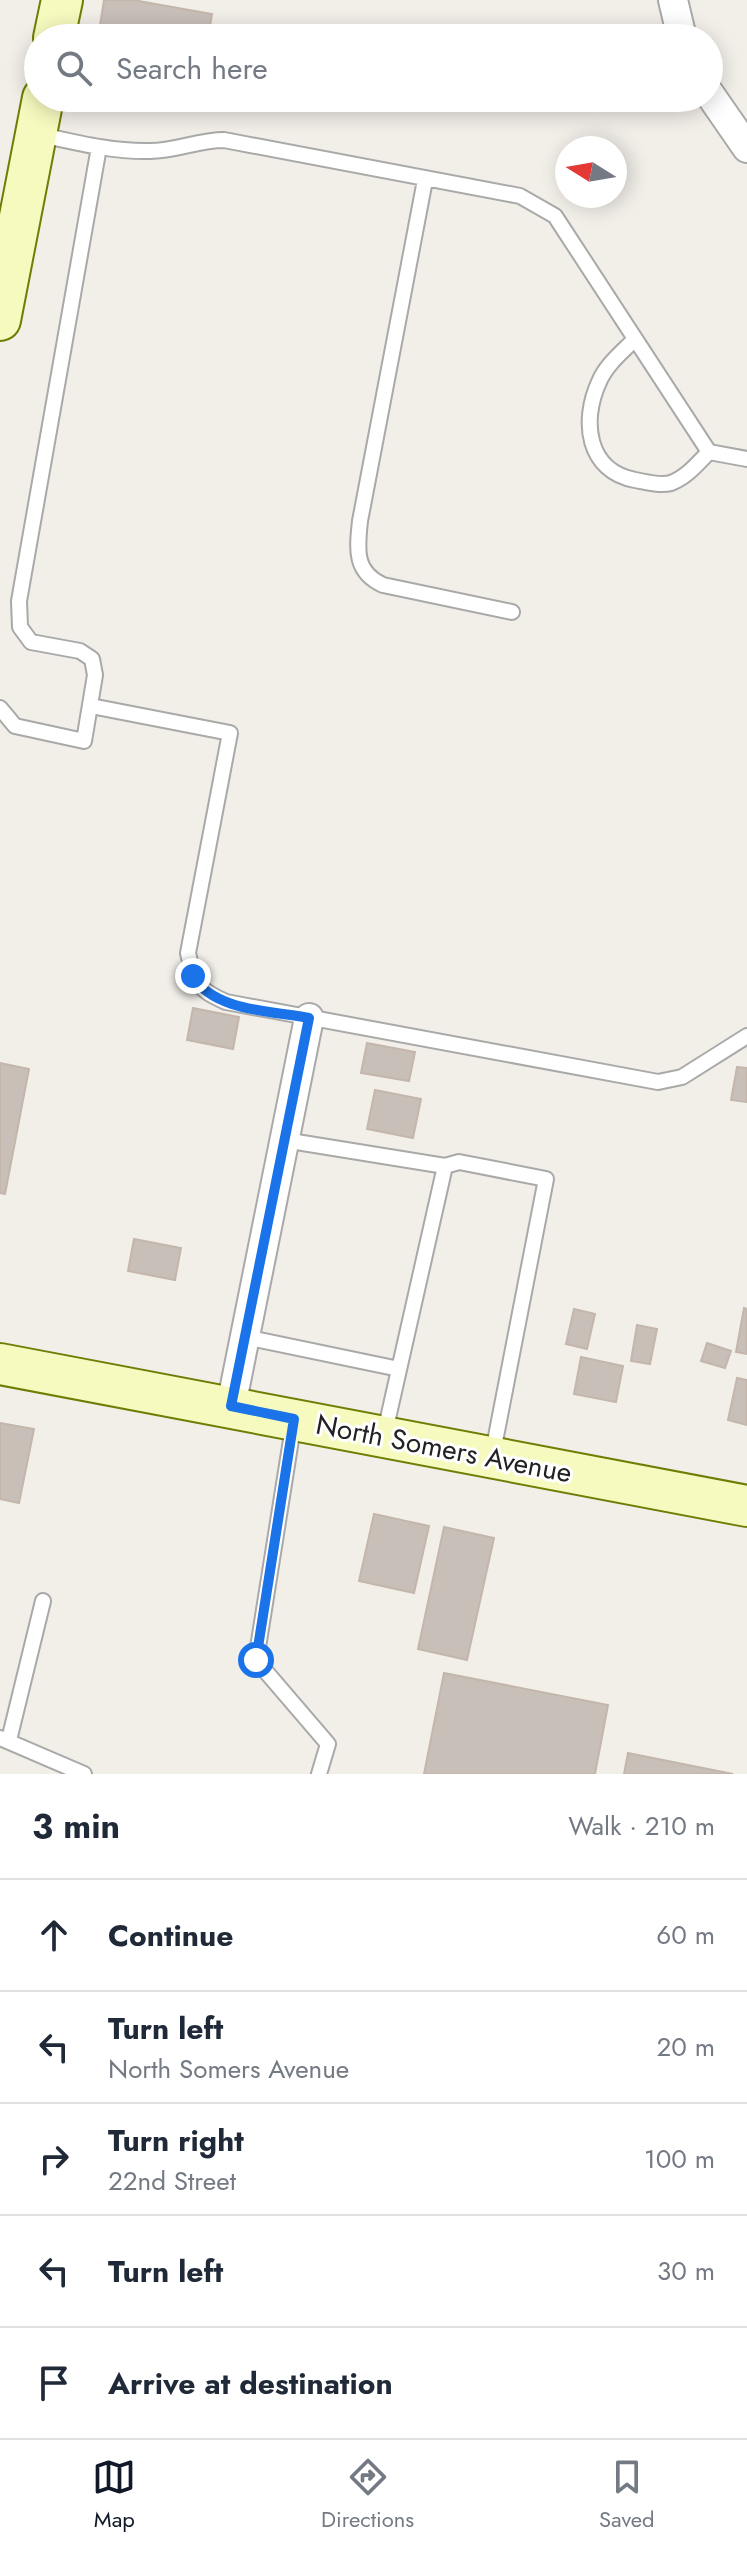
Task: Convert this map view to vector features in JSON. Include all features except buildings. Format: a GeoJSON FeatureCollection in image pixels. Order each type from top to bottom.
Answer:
{"type":"FeatureCollection","features":[{"type":"Feature","properties":{"kind":"street"},"geometry":{"type":"LineString","coordinates":[[57,24],[62,0]]}},
{"type":"Feature","properties":{"kind":"street"},"geometry":{"type":"LineString","coordinates":[[673,0],[679,24]]}},
{"type":"Feature","properties":{"kind":"street"},"geometry":{"type":"LineString","coordinates":[[722,112],[747,148]]}},
{"type":"Feature","properties":{"kind":"street"},"geometry":{"type":"LineString","coordinates":[[0,320],[8,242],[39,116]]}},
{"type":"Feature","properties":{"kind":"street"},"geometry":{"type":"LineString","coordinates":[[231,1406],[309,1018]]}},
{"type":"Feature","properties":{"kind":"street","name":"North Somers Avenue"},"geometry":{"type":"LineString","coordinates":[[0,1364],[747,1506]]}},
{"type":"Feature","properties":{"kind":"lane"},"geometry":{"type":"LineString","coordinates":[[39,116],[99,147],[158,151],[200,140],[224,140],[520,196],[555,216],[709,452],[747,459]]}},
{"type":"Feature","properties":{"kind":"lane"},"geometry":{"type":"LineString","coordinates":[[0,708],[15,726],[84,741],[95,675],[92,659],[80,651],[31,642],[20,627],[19,601],[99,147]]}},
{"type":"Feature","properties":{"kind":"lane"},"geometry":{"type":"LineString","coordinates":[[425,180],[360,521],[360,567],[370,579],[383,585],[512,612]]}},
{"type":"Feature","properties":{"kind":"lane"},"geometry":{"type":"LineString","coordinates":[[634,340],[611,363],[598,384],[589,428],[592,451],[606,467],[626,478],[669,484],[687,474],[709,452]]}},
{"type":"Feature","properties":{"kind":"lane"},"geometry":{"type":"LineString","coordinates":[[91,706],[230,733],[188,953],[193,976],[202,991],[226,1002],[658,1082],[682,1077],[747,1036]]}},
{"type":"Feature","properties":{"kind":"lane"},"geometry":{"type":"LineString","coordinates":[[284,1140],[445,1166],[459,1162],[546,1179],[492,1457]]}},
{"type":"Feature","properties":{"kind":"lane"},"geometry":{"type":"LineString","coordinates":[[384,1436],[445,1166]]}},
{"type":"Feature","properties":{"kind":"lane"},"geometry":{"type":"LineString","coordinates":[[245,1337],[399,1369]]}},
{"type":"Feature","properties":{"kind":"lane"},"geometry":{"type":"LineString","coordinates":[[294,1419],[256,1660],[328,1744],[319,1774]]}},
{"type":"Feature","properties":{"kind":"lane"},"geometry":{"type":"LineString","coordinates":[[43,1601],[4,1739],[84,1774]]}},
{"type":"Feature","properties":{"kind":"route"},"geometry":{"type":"LineString","coordinates":[[193,976],[202,991],[226,1002],[309,1018],[231,1406],[294,1419],[256,1660]]}}]}
